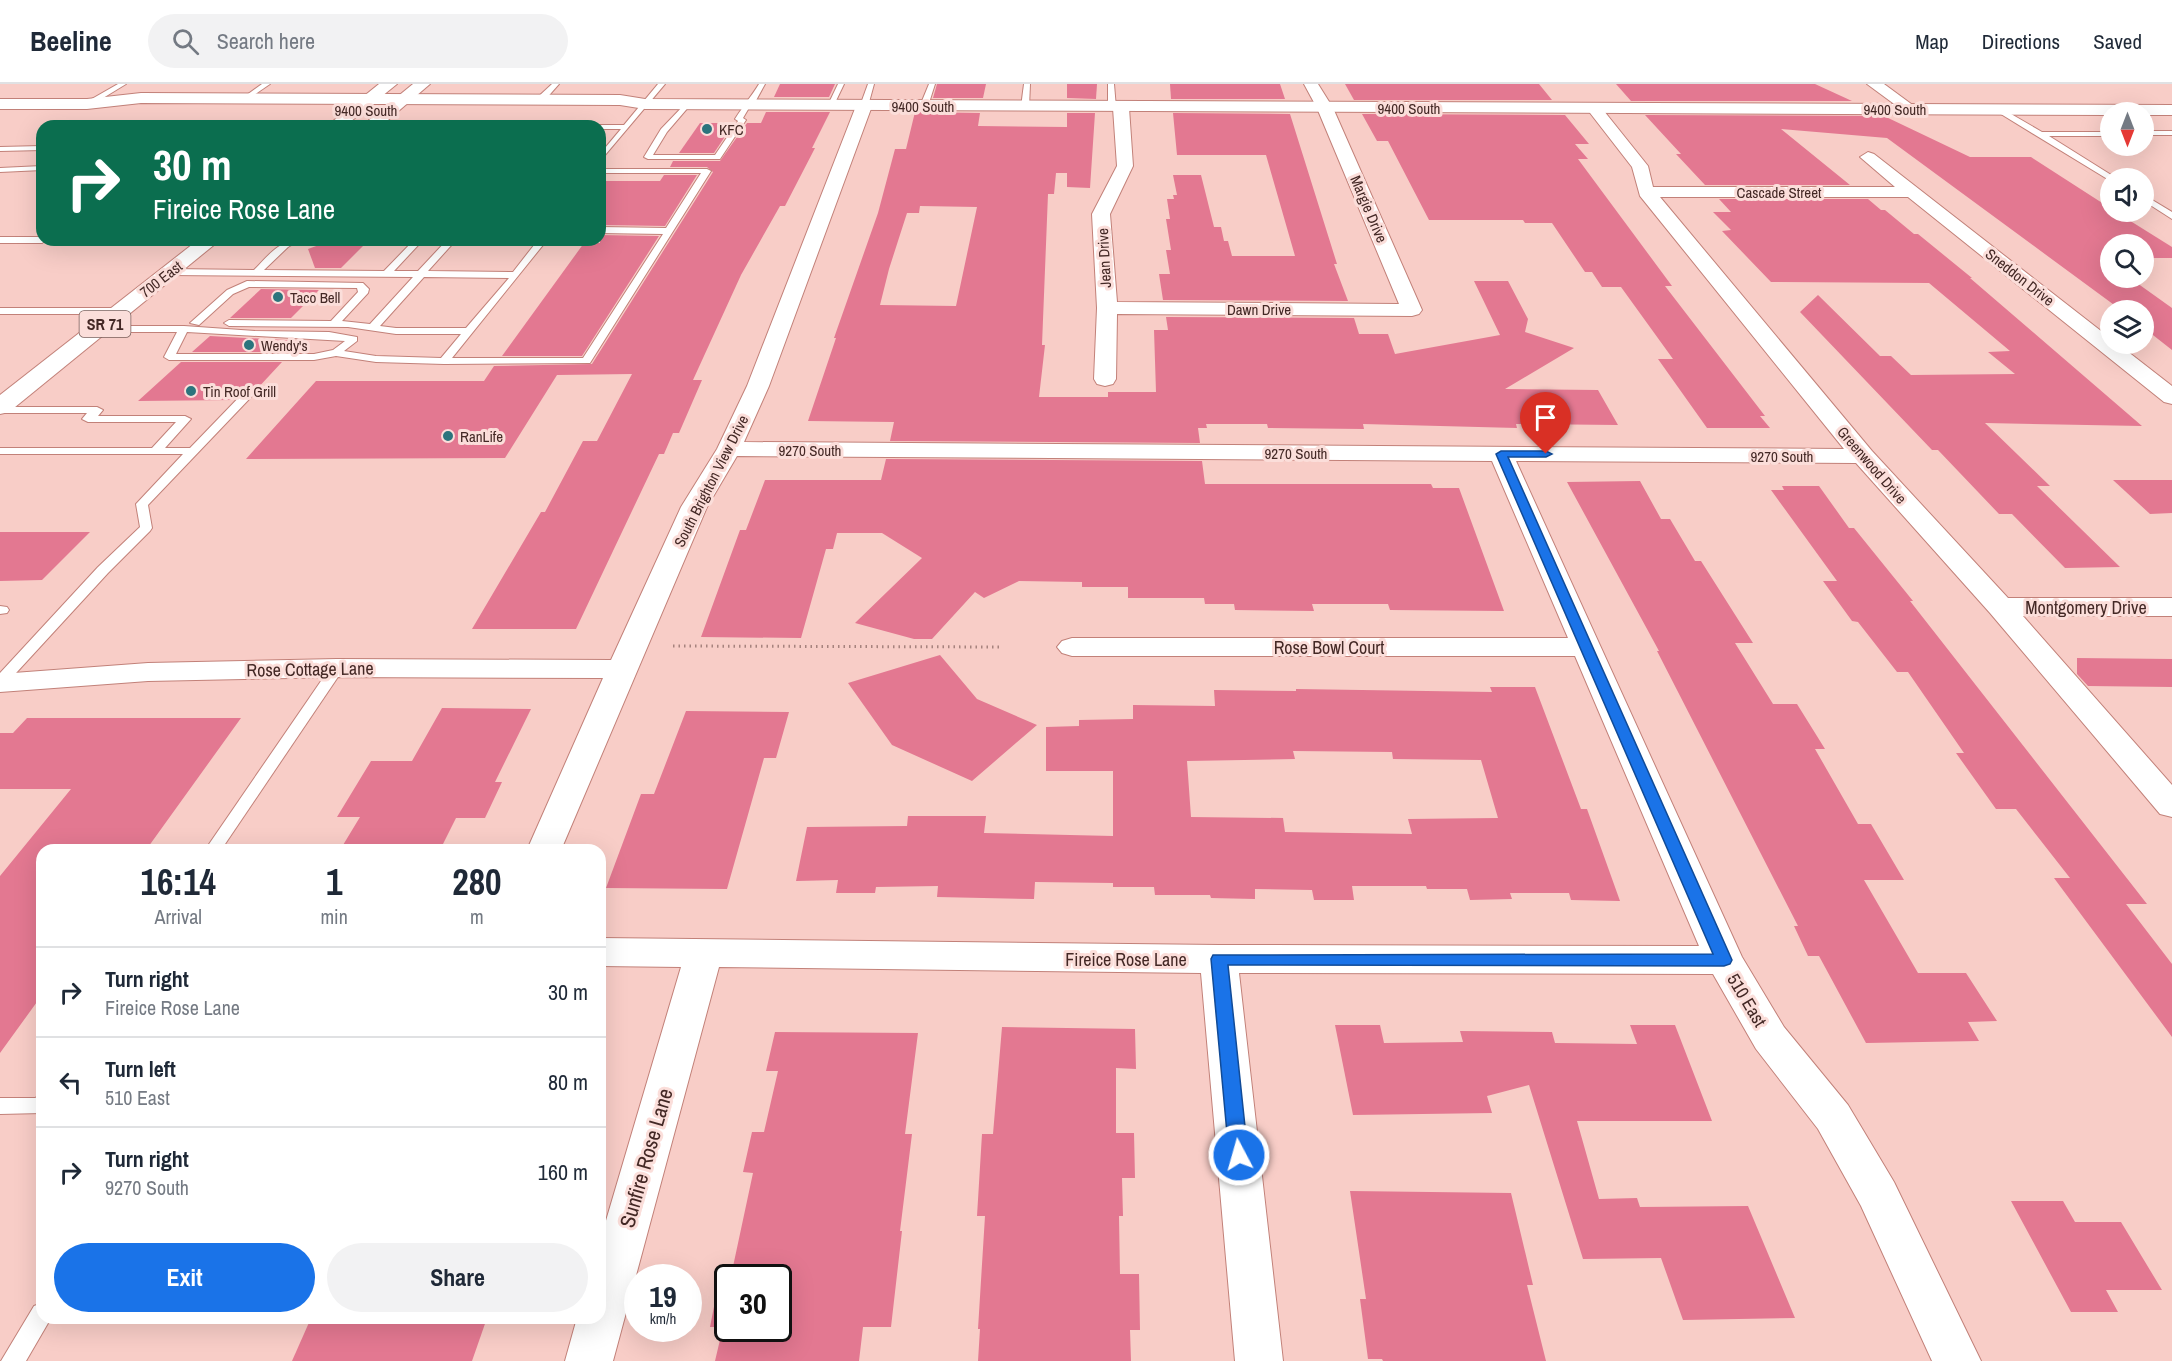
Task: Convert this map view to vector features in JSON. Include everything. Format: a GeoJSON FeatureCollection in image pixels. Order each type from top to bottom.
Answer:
{"type":"FeatureCollection","features":[{"type":"Feature","properties":{"kind":"street"},"geometry":{"type":"LineString","coordinates":[[342,120],[389,84]]}},
{"type":"Feature","properties":{"kind":"street"},"geometry":{"type":"LineString","coordinates":[[378,120],[422,84]]}},
{"type":"Feature","properties":{"kind":"street","name":"Margie Drive"},"geometry":{"type":"LineString","coordinates":[[1311,84],[1325,108],[1412,310]]}},
{"type":"Feature","properties":{"kind":"street"},"geometry":{"type":"LineString","coordinates":[[1874,84],[1910,109]]}},
{"type":"Feature","properties":{"kind":"street","name":"9400 South"},"geometry":{"type":"LineString","coordinates":[[0,104],[87,104],[141,98],[541,99],[620,100],[645,104],[687,104],[746,109],[830,105],[868,95],[924,106],[2172,110]]}},
{"type":"Feature","properties":{"kind":"street","name":"South Brighton View Drive"},"geometry":{"type":"LineString","coordinates":[[547,844],[621,669],[694,507],[729,449],[758,386],[868,95]]}},
{"type":"Feature","properties":{"kind":"street","name":"9400 South"},"geometry":{"type":"LineString","coordinates":[[87,104],[120,109],[614,111],[645,104]]}},
{"type":"Feature","properties":{"kind":"street","name":"Jean Drive"},"geometry":{"type":"LineString","coordinates":[[1105,379],[1107,308],[1101,214],[1125,166],[1116,108]]}},
{"type":"Feature","properties":{"kind":"street","name":"Greenwood Drive"},"geometry":{"type":"LineString","coordinates":[[1595,109],[1640,166],[1646,192],[1863,456],[2000,607],[2172,806]]}},
{"type":"Feature","properties":{"kind":"street","name":"Sneddon Drive"},"geometry":{"type":"LineString","coordinates":[[1869,157],[2172,397]]}},
{"type":"Feature","properties":{"kind":"street","name":"Cascade Street"},"geometry":{"type":"LineString","coordinates":[[1646,192],[1912,192]]}},
{"type":"Feature","properties":{"kind":"street","name":"700 East"},"geometry":{"type":"LineString","coordinates":[[3,404],[202,246]]}},
{"type":"Feature","properties":{"kind":"street","name":"Dawn Drive"},"geometry":{"type":"LineString","coordinates":[[1107,308],[1412,310]]}},
{"type":"Feature","properties":{"kind":"street","name":"9270 South"},"geometry":{"type":"LineString","coordinates":[[729,449],[1863,456]]}},
{"type":"Feature","properties":{"kind":"street","name":"510 East"},"geometry":{"type":"LineString","coordinates":[[1501,454],[1724,960],[1770,1038],[1833,1117],[1878,1195],[1957,1361]]}},
{"type":"Feature","properties":{"kind":"street","name":"Montgomery Drive"},"geometry":{"type":"LineString","coordinates":[[2000,607],[2172,607]]}},
{"type":"Feature","properties":{"kind":"street","name":"Rose Bowl Court"},"geometry":{"type":"LineString","coordinates":[[1072,647],[1586,647]]}},
{"type":"Feature","properties":{"kind":"street","name":"Rose Cottage Lane"},"geometry":{"type":"LineString","coordinates":[[0,683],[148,672],[337,668],[621,669]]}},
{"type":"Feature","properties":{"kind":"street","name":"Fireice Rose Lane"},"geometry":{"type":"LineString","coordinates":[[606,952],[1219,959],[1724,960]]}},
{"type":"Feature","properties":{"kind":"street","name":"Sunfire Rose Lane"},"geometry":{"type":"LineString","coordinates":[[606,1304],[703,955]]}},
{"type":"Feature","properties":{"kind":"street"},"geometry":{"type":"LineString","coordinates":[[1219,959],[1259,1361]]}},
{"type":"Feature","properties":{"kind":"street","name":"Sunfire Rose Lane"},"geometry":{"type":"LineString","coordinates":[[590,1361],[600,1324]]}},
{"type":"Feature","properties":{"kind":"lane"},"geometry":{"type":"LineString","coordinates":[[87,104],[123,84]]}},
{"type":"Feature","properties":{"kind":"lane"},"geometry":{"type":"LineString","coordinates":[[246,99],[267,84]]}},
{"type":"Feature","properties":{"kind":"lane"},"geometry":{"type":"LineString","coordinates":[[541,99],[556,84]]}},
{"type":"Feature","properties":{"kind":"lane"},"geometry":{"type":"LineString","coordinates":[[606,151],[662,84]]}},
{"type":"Feature","properties":{"kind":"lane"},"geometry":{"type":"LineString","coordinates":[[665,144],[697,152],[715,150],[720,147],[762,84]]}},
{"type":"Feature","properties":{"kind":"lane"},"geometry":{"type":"LineString","coordinates":[[830,105],[841,84]]}},
{"type":"Feature","properties":{"kind":"lane"},"geometry":{"type":"LineString","coordinates":[[924,106],[932,84]]}},
{"type":"Feature","properties":{"kind":"lane"},"geometry":{"type":"LineString","coordinates":[[1024,107],[1027,84]]}},
{"type":"Feature","properties":{"kind":"lane"},"geometry":{"type":"LineString","coordinates":[[1111,84],[1116,108]]}},
{"type":"Feature","properties":{"kind":"lane"},"geometry":{"type":"LineString","coordinates":[[639,171],[648,157],[665,144],[671,123],[687,104]]}},
{"type":"Feature","properties":{"kind":"lane"},"geometry":{"type":"LineString","coordinates":[[184,329],[169,357],[314,357],[336,352],[376,359],[586,361],[742,120],[746,109]]}},
{"type":"Feature","properties":{"kind":"lane"},"geometry":{"type":"LineString","coordinates":[[1999,109],[2100,171]]}},
{"type":"Feature","properties":{"kind":"lane"},"geometry":{"type":"LineString","coordinates":[[128,120],[132,117]]}},
{"type":"Feature","properties":{"kind":"lane"},"geometry":{"type":"LineString","coordinates":[[242,120],[248,118]]}},
{"type":"Feature","properties":{"kind":"lane"},"geometry":{"type":"LineString","coordinates":[[606,127],[625,127]]}},
{"type":"Feature","properties":{"kind":"lane"},"geometry":{"type":"LineString","coordinates":[[2154,133],[2172,133]]}},
{"type":"Feature","properties":{"kind":"lane"},"geometry":{"type":"LineString","coordinates":[[2040,134],[2100,134]]}},
{"type":"Feature","properties":{"kind":"lane"},"geometry":{"type":"LineString","coordinates":[[0,149],[36,148]]}},
{"type":"Feature","properties":{"kind":"lane"},"geometry":{"type":"LineString","coordinates":[[648,157],[717,157]]}},
{"type":"Feature","properties":{"kind":"lane"},"geometry":{"type":"LineString","coordinates":[[0,170],[36,168]]}},
{"type":"Feature","properties":{"kind":"lane"},"geometry":{"type":"LineString","coordinates":[[606,171],[707,171]]}},
{"type":"Feature","properties":{"kind":"lane"},"geometry":{"type":"LineString","coordinates":[[2154,204],[2172,216]]}},
{"type":"Feature","properties":{"kind":"lane"},"geometry":{"type":"LineString","coordinates":[[606,230],[670,231]]}},
{"type":"Feature","properties":{"kind":"lane"},"geometry":{"type":"LineString","coordinates":[[0,240],[36,240]]}},
{"type":"Feature","properties":{"kind":"lane"},"geometry":{"type":"LineString","coordinates":[[256,273],[284,246]]}},
{"type":"Feature","properties":{"kind":"lane"},"geometry":{"type":"LineString","coordinates":[[387,273],[413,246]]}},
{"type":"Feature","properties":{"kind":"lane"},"geometry":{"type":"LineString","coordinates":[[373,327],[447,246]]}},
{"type":"Feature","properties":{"kind":"lane"},"geometry":{"type":"LineString","coordinates":[[444,361],[538,246]]}},
{"type":"Feature","properties":{"kind":"lane"},"geometry":{"type":"LineString","coordinates":[[170,272],[516,275]]}},
{"type":"Feature","properties":{"kind":"lane"},"geometry":{"type":"LineString","coordinates":[[195,323],[231,292],[247,284],[360,285],[364,289],[363,293],[334,324]]}},
{"type":"Feature","properties":{"kind":"lane"},"geometry":{"type":"LineString","coordinates":[[1,312],[184,329],[255,334],[329,335],[352,339],[336,352]]}},
{"type":"Feature","properties":{"kind":"lane"},"geometry":{"type":"LineString","coordinates":[[108,321],[334,324],[396,331],[469,332]]}},
{"type":"Feature","properties":{"kind":"lane"},"geometry":{"type":"LineString","coordinates":[[0,683],[103,570],[146,528],[142,504],[250,392]]}},
{"type":"Feature","properties":{"kind":"lane"},"geometry":{"type":"LineString","coordinates":[[3,404],[97,410],[88,419],[185,419],[155,451]]}},
{"type":"Feature","properties":{"kind":"lane"},"geometry":{"type":"LineString","coordinates":[[0,451],[193,451]]}},
{"type":"Feature","properties":{"kind":"lane"},"geometry":{"type":"LineString","coordinates":[[217,844],[337,668]]}},
{"type":"Feature","properties":{"kind":"lane"},"geometry":{"type":"LineString","coordinates":[[0,1106],[36,1105]]}},
{"type":"Feature","properties":{"kind":"lane"},"geometry":{"type":"LineString","coordinates":[[13,1361],[36,1323]]}},
{"type":"Feature","properties":{"kind":"path"},"geometry":{"type":"LineString","coordinates":[[673,646],[1000,647]]}},
{"type":"Feature","properties":{"kind":"building"},"geometry":{"type":"Polygon","coordinates":[[[780,84],[835,84],[829,97],[774,97],[780,84]]]}},
{"type":"Feature","properties":{"kind":"building"},"geometry":{"type":"Polygon","coordinates":[[[937,84],[986,84],[983,98],[933,98],[937,84]]]}},
{"type":"Feature","properties":{"kind":"building"},"geometry":{"type":"Polygon","coordinates":[[[1067,84],[1097,84],[1096,99],[1067,98],[1067,84]]]}},
{"type":"Feature","properties":{"kind":"building"},"geometry":{"type":"Polygon","coordinates":[[[1170,84],[1280,84],[1285,99],[1171,99],[1170,84]]]}},
{"type":"Feature","properties":{"kind":"building"},"geometry":{"type":"Polygon","coordinates":[[[1345,84],[1539,84],[1552,100],[1354,100],[1345,84]]]}},
{"type":"Feature","properties":{"kind":"building"},"geometry":{"type":"Polygon","coordinates":[[[1616,84],[1815,84],[1852,101],[1631,101],[1616,84]]]}},
{"type":"Feature","properties":{"kind":"building"},"geometry":{"type":"Polygon","coordinates":[[[766,112],[830,112],[812,148],[815,148],[785,206],[780,206],[741,275],[693,380],[702,380],[679,433],[673,433],[664,454],[659,454],[576,629],[472,629],[541,512],[545,512],[583,441],[597,441],[632,374],[557,375],[505,458],[246,459],[316,381],[484,381],[494,366],[592,364],[713,172],[707,167],[670,167],[673,161],[720,161],[747,123],[761,123],[766,112]]]}},
{"type":"Feature","properties":{"kind":"building"},"geometry":{"type":"Polygon","coordinates":[[[915,112],[980,113],[978,126],[1067,127],[1067,113],[1095,113],[1090,188],[1067,187],[1067,173],[1056,173],[1054,194],[1048,194],[1042,345],[1045,345],[1039,397],[1108,397],[1108,392],[1156,392],[1154,330],[1168,330],[1166,317],[1354,318],[1359,334],[1388,334],[1395,354],[1500,335],[1474,281],[1508,281],[1528,319],[1525,332],[1574,348],[1505,389],[1598,390],[1618,425],[1516,424],[1517,428],[1363,424],[1364,429],[1268,428],[1267,424],[1206,424],[1207,428],[1198,428],[1200,443],[890,441],[894,422],[808,421],[836,338],[834,338],[878,213],[895,149],[906,149],[915,112]],[[920,206],[919,213],[907,213],[880,305],[956,306],[977,207],[920,206]]]}},
{"type":"Feature","properties":{"kind":"building"},"geometry":{"type":"Polygon","coordinates":[[[1173,113],[1290,114],[1337,264],[1334,264],[1348,301],[1163,300],[1159,274],[1170,274],[1166,250],[1171,250],[1166,219],[1170,219],[1167,199],[1174,199],[1173,195],[1177,195],[1173,175],[1201,175],[1214,227],[1221,227],[1224,241],[1228,241],[1232,256],[1295,256],[1266,155],[1177,155],[1173,113]]]}},
{"type":"Feature","properties":{"kind":"building"},"geometry":{"type":"Polygon","coordinates":[[[1362,114],[1565,115],[1589,144],[1575,144],[1588,159],[1578,159],[1672,286],[1665,286],[1765,416],[1760,416],[1770,428],[1707,428],[1658,359],[1673,359],[1621,287],[1602,287],[1592,272],[1585,272],[1552,223],[1525,223],[1523,220],[1429,220],[1388,141],[1377,141],[1362,114]]]}},
{"type":"Feature","properties":{"kind":"building"},"geometry":{"type":"Polygon","coordinates":[[[1645,115],[1884,116],[1970,157],[2031,157],[2100,202],[2100,222],[2132,222],[2151,234],[2100,234],[2100,288],[2144,288],[2172,308],[2172,350],[2154,336],[2154,300],[2107,300],[1887,138],[1781,129],[1850,185],[1705,185],[1676,154],[1681,154],[1645,115]]]}},
{"type":"Feature","properties":{"kind":"building"},"geometry":{"type":"Polygon","coordinates":[[[700,123],[734,123],[714,153],[679,153],[700,123]]]}},
{"type":"Feature","properties":{"kind":"building"},"geometry":{"type":"Polygon","coordinates":[[[664,175],[697,175],[665,226],[606,225],[606,181],[660,181],[664,175]]]}},
{"type":"Feature","properties":{"kind":"building"},"geometry":{"type":"Polygon","coordinates":[[[1719,199],[1868,199],[1914,234],[1918,234],[1972,278],[1970,278],[2142,426],[1985,423],[2050,486],[2037,486],[2120,567],[2065,568],[2012,514],[1999,514],[1938,450],[1932,450],[1800,312],[1818,295],[1880,356],[1891,356],[1911,375],[2015,374],[1988,352],[2010,351],[1929,283],[1771,282],[1722,231],[1731,230],[1713,212],[1731,212],[1719,199]]]}},
{"type":"Feature","properties":{"kind":"building"},"geometry":{"type":"Polygon","coordinates":[[[606,235],[659,236],[582,356],[502,356],[582,246],[606,246],[606,235]]]}},
{"type":"Feature","properties":{"kind":"building"},"geometry":{"type":"Polygon","coordinates":[[[2154,236],[2172,247],[2172,258],[2154,258],[2154,236]]]}},
{"type":"Feature","properties":{"kind":"building"},"geometry":{"type":"Polygon","coordinates":[[[316,246],[363,246],[341,268],[315,268],[308,249],[316,246]]]}},
{"type":"Feature","properties":{"kind":"building"},"geometry":{"type":"Polygon","coordinates":[[[261,289],[319,290],[291,318],[230,318],[261,289]]]}},
{"type":"Feature","properties":{"kind":"building","name":"Wendy's"},"geometry":{"type":"Polygon","coordinates":[[[210,336],[303,341],[293,352],[192,352],[210,336]]]}},
{"type":"Feature","properties":{"kind":"building"},"geometry":{"type":"Polygon","coordinates":[[[181,362],[282,362],[256,390],[245,388],[233,400],[138,401],[181,362]]]}},
{"type":"Feature","properties":{"kind":"building"},"geometry":{"type":"Polygon","coordinates":[[[886,459],[1202,461],[1205,484],[1431,484],[1433,488],[1459,488],[1504,611],[1390,610],[1388,604],[1312,604],[1314,611],[1235,610],[1234,604],[1205,604],[1204,598],[1128,598],[1128,587],[1082,587],[1082,582],[1019,581],[984,598],[975,592],[932,639],[914,639],[855,623],[922,558],[882,533],[837,533],[833,549],[826,549],[801,638],[701,637],[740,530],[746,530],[765,480],[881,480],[886,459]]]}},
{"type":"Feature","properties":{"kind":"building"},"geometry":{"type":"Polygon","coordinates":[[[2113,480],[2172,480],[2172,513],[2150,514],[2113,480]]]}},
{"type":"Feature","properties":{"kind":"building"},"geometry":{"type":"Polygon","coordinates":[[[1640,481],[1661,519],[1670,519],[1695,561],[1701,561],[1753,643],[1735,643],[1773,704],[1797,704],[1825,749],[1815,749],[1858,824],[1871,824],[1904,880],[1864,880],[1918,973],[1966,973],[1997,1021],[1968,1022],[1979,1041],[1866,1043],[1819,956],[1808,956],[1794,926],[1798,926],[1657,651],[1659,651],[1567,482],[1640,481]]]}},
{"type":"Feature","properties":{"kind":"building"},"geometry":{"type":"Polygon","coordinates":[[[1782,486],[1819,486],[1849,528],[1854,528],[1913,601],[1910,601],[2147,904],[2126,904],[2172,964],[2172,1037],[2054,878],[2070,878],[2016,809],[1996,809],[1956,753],[1964,753],[1908,672],[1897,672],[1858,622],[1852,621],[1823,581],[1837,581],[1771,490],[1784,490],[1782,486]]]}},
{"type":"Feature","properties":{"kind":"building"},"geometry":{"type":"Polygon","coordinates":[[[0,532],[90,532],[42,580],[0,581],[0,532]]]}},
{"type":"Feature","properties":{"kind":"building"},"geometry":{"type":"Polygon","coordinates":[[[940,655],[977,699],[1037,725],[972,781],[892,745],[848,683],[940,655]]]}},
{"type":"Feature","properties":{"kind":"building"},"geometry":{"type":"Polygon","coordinates":[[[2077,658],[2172,659],[2172,687],[2088,686],[2077,674],[2077,658]]]}},
{"type":"Feature","properties":{"kind":"building"},"geometry":{"type":"Polygon","coordinates":[[[1490,687],[1535,687],[1581,809],[1587,809],[1620,901],[1571,900],[1569,893],[1510,893],[1512,899],[1470,900],[1467,889],[1427,889],[1426,886],[1352,886],[1354,900],[1314,900],[1312,890],[1255,889],[1255,899],[1211,898],[1210,895],[1155,895],[1154,887],[1113,887],[1113,883],[1035,882],[1034,899],[937,897],[938,886],[876,887],[875,893],[836,893],[838,880],[796,881],[807,827],[907,826],[908,816],[986,816],[984,833],[1113,836],[1113,771],[1046,771],[1046,727],[1079,726],[1079,720],[1133,719],[1133,705],[1215,706],[1214,690],[1492,692],[1490,687]],[[1293,751],[1295,759],[1187,761],[1191,817],[1283,818],[1285,832],[1412,834],[1408,819],[1498,818],[1481,760],[1393,759],[1392,752],[1293,751]]]}},
{"type":"Feature","properties":{"kind":"building"},"geometry":{"type":"Polygon","coordinates":[[[442,708],[531,709],[495,782],[502,782],[485,818],[456,818],[443,844],[344,844],[360,817],[337,817],[371,761],[412,761],[442,708]]]}},
{"type":"Feature","properties":{"kind":"building"},"geometry":{"type":"Polygon","coordinates":[[[686,711],[789,712],[776,758],[764,758],[727,889],[606,888],[641,794],[654,794],[686,711]]]}},
{"type":"Feature","properties":{"kind":"building"},"geometry":{"type":"Polygon","coordinates":[[[27,718],[241,718],[150,844],[36,844],[36,1003],[0,1053],[0,876],[71,789],[0,789],[0,733],[13,733],[27,718]]]}},
{"type":"Feature","properties":{"kind":"building"},"geometry":{"type":"Polygon","coordinates":[[[1335,1025],[1380,1025],[1384,1043],[1463,1042],[1460,1031],[1552,1032],[1555,1043],[1637,1044],[1630,1025],[1675,1025],[1712,1121],[1577,1121],[1599,1199],[1637,1198],[1640,1207],[1748,1206],[1795,1318],[1683,1320],[1661,1258],[1583,1259],[1529,1085],[1487,1096],[1492,1113],[1353,1115],[1335,1025]]]}},
{"type":"Feature","properties":{"kind":"building"},"geometry":{"type":"Polygon","coordinates":[[[1002,1027],[1135,1029],[1136,1069],[1116,1068],[1116,1133],[1134,1133],[1135,1178],[1122,1178],[1123,1216],[1119,1216],[1120,1274],[1139,1274],[1140,1330],[1130,1330],[1131,1361],[978,1361],[985,1216],[977,1216],[982,1134],[993,1134],[1002,1027]]]}},
{"type":"Feature","properties":{"kind":"building"},"geometry":{"type":"Polygon","coordinates":[[[775,1032],[918,1033],[905,1134],[912,1134],[891,1327],[863,1327],[859,1361],[715,1361],[719,1342],[792,1342],[792,1264],[734,1264],[753,1173],[743,1172],[752,1132],[764,1132],[778,1071],[766,1071],[775,1032]]]}},
{"type":"Feature","properties":{"kind":"building"},"geometry":{"type":"Polygon","coordinates":[[[1350,1191],[1511,1193],[1533,1285],[1527,1285],[1546,1361],[1383,1361],[1382,1359],[1368,1359],[1360,1299],[1366,1299],[1350,1191]]]}},
{"type":"Feature","properties":{"kind":"building"},"geometry":{"type":"Polygon","coordinates":[[[2011,1201],[2063,1201],[2075,1222],[2121,1222],[2162,1290],[2106,1290],[2118,1312],[2071,1312],[2011,1201]]]}},
{"type":"Feature","properties":{"kind":"building"},"geometry":{"type":"Polygon","coordinates":[[[714,1307],[714,1327],[710,1327],[714,1307]]]}},
{"type":"Feature","properties":{"kind":"building"},"geometry":{"type":"Polygon","coordinates":[[[308,1324],[485,1324],[472,1361],[292,1361],[308,1324]]]}},
{"type":"Feature","properties":{"kind":"place","name":"KFC"},"geometry":{"type":"Point","coordinates":[707,129]}},
{"type":"Feature","properties":{"kind":"place","name":"Taco Bell"},"geometry":{"type":"Point","coordinates":[278,297]}},
{"type":"Feature","properties":{"kind":"place","name":"Wendy's"},"geometry":{"type":"Point","coordinates":[249,345]}},
{"type":"Feature","properties":{"kind":"place","name":"Tin Roof Grill"},"geometry":{"type":"Point","coordinates":[191,391]}},
{"type":"Feature","properties":{"kind":"place","name":"RanLife"},"geometry":{"type":"Point","coordinates":[448,436]}},
{"type":"Feature","properties":{"kind":"route"},"geometry":{"type":"LineString","coordinates":[[1239,1155],[1219,959],[1724,960],[1501,454],[1546,454]]}}]}
